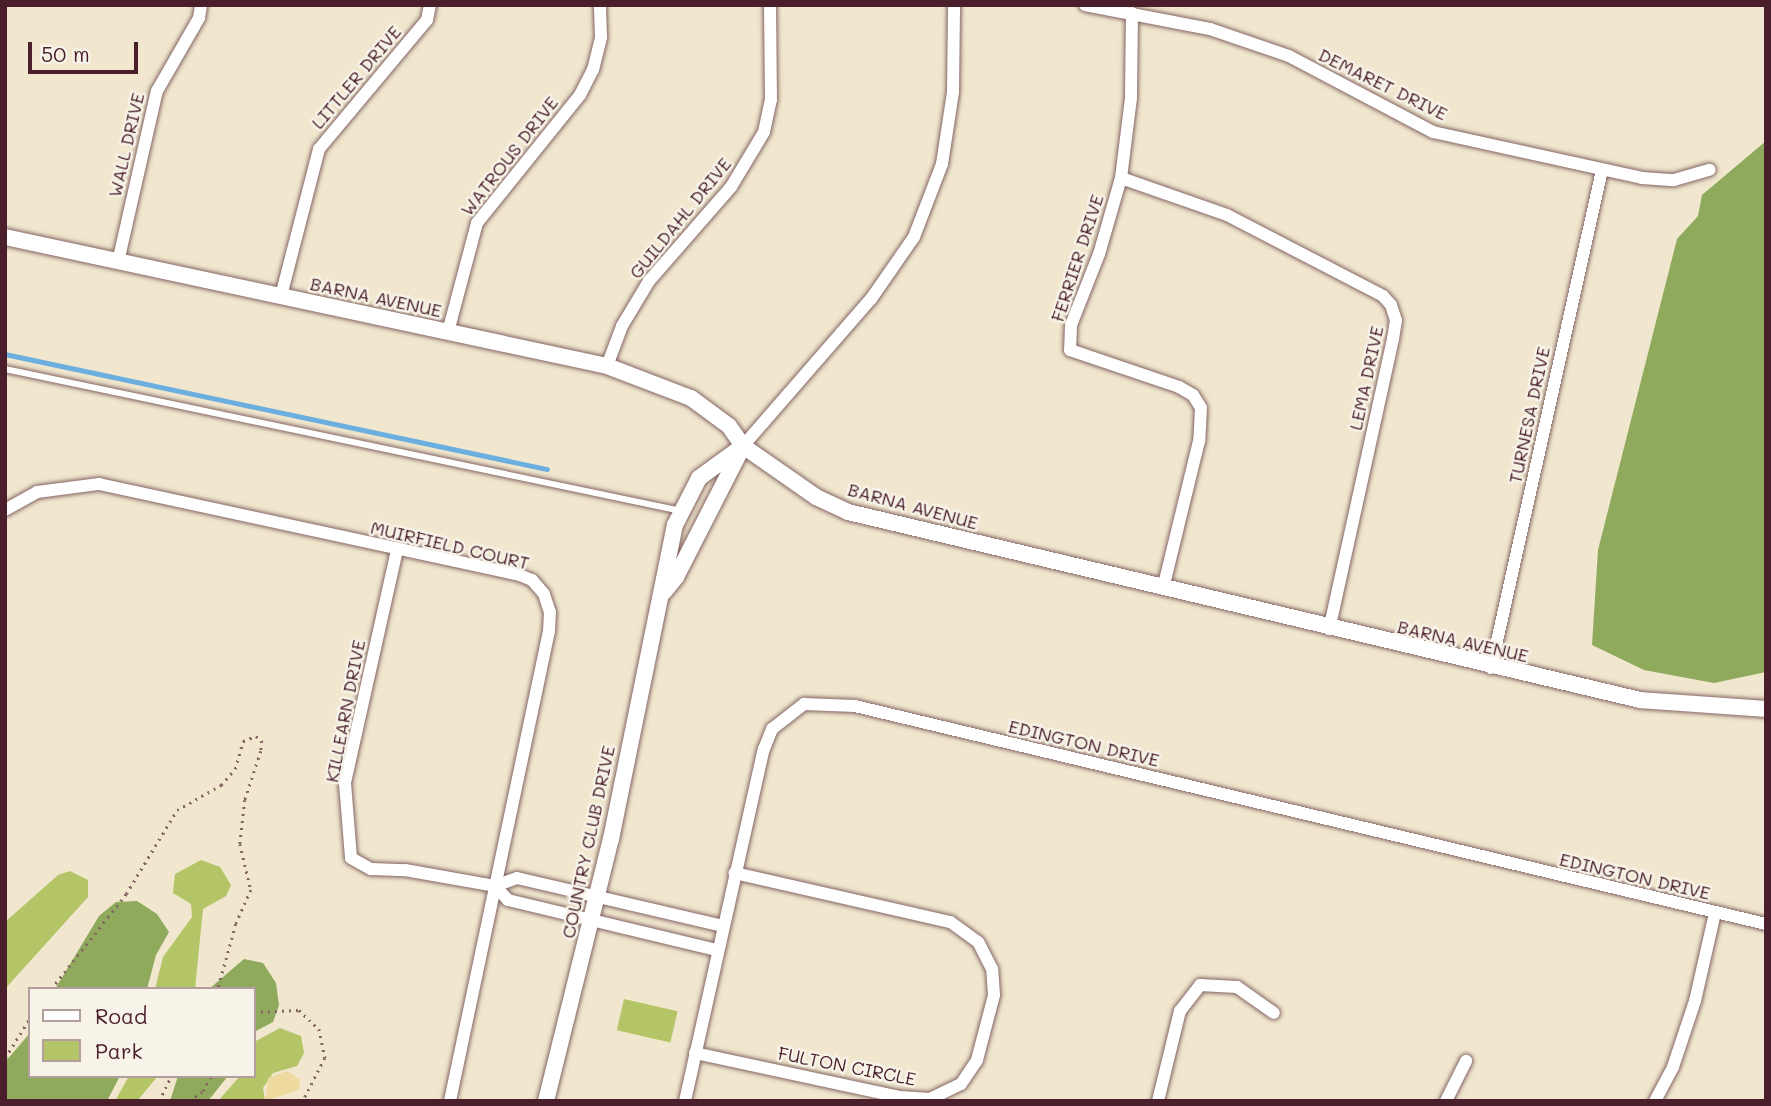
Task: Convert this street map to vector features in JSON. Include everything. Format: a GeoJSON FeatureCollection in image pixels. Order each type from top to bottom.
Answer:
{"type":"FeatureCollection","features":[{"type":"Feature","properties":{"kind":"street","name":"WALL DRIVE"},"geometry":{"type":"LineString","coordinates":[[118,262],[156,91],[199,18],[201,5]]}},
{"type":"Feature","properties":{"kind":"street","name":"LITTLER DRIVE"},"geometry":{"type":"LineString","coordinates":[[281,296],[319,149],[427,20],[430,5]]}},
{"type":"Feature","properties":{"kind":"street","name":"WATROUS DRIVE"},"geometry":{"type":"LineString","coordinates":[[447,332],[477,223],[580,95],[593,70],[601,37],[600,5]]}},
{"type":"Feature","properties":{"kind":"street","name":"GUILDAHL DRIVE"},"geometry":{"type":"LineString","coordinates":[[607,366],[622,326],[649,281],[731,187],[764,132],[771,100],[770,5]]}},
{"type":"Feature","properties":{"kind":"street","name":"COUNTRY CLUB DRIVE"},"geometry":{"type":"LineString","coordinates":[[546,1101],[592,920],[590,895],[644,663],[664,592],[673,536],[682,511],[699,478],[743,446],[871,299],[914,237],[942,164],[953,92],[954,5]]}},
{"type":"Feature","properties":{"kind":"street","name":"DEMARET DRIVE"},"geometry":{"type":"LineString","coordinates":[[1085,5],[1210,29],[1289,56],[1433,132],[1602,170],[1674,180],[1710,170]]}},
{"type":"Feature","properties":{"kind":"street","name":"FERRIER DRIVE"},"geometry":{"type":"LineString","coordinates":[[1132,13],[1131,98],[1121,178],[1071,325],[1070,350],[1179,387],[1193,395],[1201,408],[1199,441],[1163,589]]}},
{"type":"Feature","properties":{"kind":"street","name":"TURNESA DRIVE"},"geometry":{"type":"LineString","coordinates":[[1491,668],[1602,170]]}},
{"type":"Feature","properties":{"kind":"street","name":"LEMA DRIVE"},"geometry":{"type":"LineString","coordinates":[[1121,178],[1227,215],[1383,296],[1391,305],[1396,320],[1393,339],[1329,629]]}},
{"type":"Feature","properties":{"kind":"street","name":"BARNA AVENUE"},"geometry":{"type":"LineString","coordinates":[[5,237],[607,366],[691,398],[729,426],[743,446],[816,497],[848,512],[1491,668],[1640,700],[1766,709]]}},
{"type":"Feature","properties":{"kind":"street","name":"COUNTRY CLUB DRIVE"},"geometry":{"type":"LineString","coordinates":[[664,592],[688,556],[743,446]]}},
{"type":"Feature","properties":{"kind":"street","name":"MUIRFIELD COURT"},"geometry":{"type":"LineString","coordinates":[[5,510],[37,492],[99,484],[532,580],[544,594],[550,612],[450,1101]]}},
{"type":"Feature","properties":{"kind":"street","name":"KILLEARN DRIVE"},"geometry":{"type":"LineString","coordinates":[[397,550],[345,783],[348,849],[357,864],[371,869],[405,870],[495,886],[517,878],[723,926]]}},
{"type":"Feature","properties":{"kind":"street","name":"EDINGTON DRIVE"},"geometry":{"type":"LineString","coordinates":[[685,1101],[735,873],[772,729],[804,704],[824,702],[1766,924]]}},
{"type":"Feature","properties":{"kind":"street","name":"FULTON CIRCLE"},"geometry":{"type":"LineString","coordinates":[[695,1053],[900,1097],[930,1099],[961,1084],[977,1060],[994,995],[992,969],[978,942],[950,922],[735,873]]}},
{"type":"Feature","properties":{"kind":"street","name":"KILLEARN DRIVE"},"geometry":{"type":"LineString","coordinates":[[495,886],[508,900],[717,950]]}},
{"type":"Feature","properties":{"kind":"street"},"geometry":{"type":"LineString","coordinates":[[1655,1101],[1673,1066],[1695,1001],[1715,913]]}},
{"type":"Feature","properties":{"kind":"street"},"geometry":{"type":"LineString","coordinates":[[668,938],[674,915]]}},
{"type":"Feature","properties":{"kind":"street"},"geometry":{"type":"LineString","coordinates":[[1158,1101],[1180,1011],[1200,985],[1237,987],[1274,1013]]}},
{"type":"Feature","properties":{"kind":"street"},"geometry":{"type":"LineString","coordinates":[[1446,1101],[1466,1061]]}},
{"type":"Feature","properties":{"kind":"lane"},"geometry":{"type":"LineString","coordinates":[[5,369],[682,511]]}},
{"type":"Feature","properties":{"kind":"path"},"geometry":{"type":"LineString","coordinates":[[53,987],[126,894],[177,810],[221,785],[235,769],[243,741],[256,736],[262,741],[261,751],[244,800],[240,844],[251,890],[219,987]]}},
{"type":"Feature","properties":{"kind":"path"},"geometry":{"type":"LineString","coordinates":[[256,1012],[299,1010],[319,1029],[325,1058],[303,1101]]}},
{"type":"Feature","properties":{"kind":"path"},"geometry":{"type":"LineString","coordinates":[[5,1058],[28,1021]]}},
{"type":"Feature","properties":{"kind":"path"},"geometry":{"type":"LineString","coordinates":[[159,1101],[170,1078]]}},
{"type":"Feature","properties":{"kind":"path"},"geometry":{"type":"LineString","coordinates":[[189,1101],[203,1091],[210,1078]]}},
{"type":"Feature","properties":{"kind":"green space"},"geometry":{"type":"Polygon","coordinates":[[[1766,141],[1766,672],[1714,683],[1644,670],[1592,645],[1598,550],[1677,239],[1698,216],[1702,195],[1766,141]]]}},
{"type":"Feature","properties":{"kind":"green space"},"geometry":{"type":"Polygon","coordinates":[[[201,860],[220,867],[231,885],[226,896],[203,909],[195,987],[156,987],[163,957],[192,917],[191,904],[173,893],[175,874],[201,860]]]}},
{"type":"Feature","properties":{"kind":"green space"},"geometry":{"type":"Polygon","coordinates":[[[70,871],[88,880],[88,897],[5,989],[5,922],[58,875],[70,871]]]}},
{"type":"Feature","properties":{"kind":"green space"},"geometry":{"type":"Polygon","coordinates":[[[137,901],[157,914],[169,932],[156,955],[148,987],[56,987],[99,916],[116,902],[137,901]]]}},
{"type":"Feature","properties":{"kind":"green space"},"geometry":{"type":"Polygon","coordinates":[[[244,959],[263,963],[276,983],[279,1005],[273,1022],[256,1031],[256,987],[211,987],[244,959]]]}},
{"type":"Feature","properties":{"kind":"green space"},"geometry":{"type":"Polygon","coordinates":[[[624,999],[678,1011],[670,1043],[617,1030],[624,999]]]}},
{"type":"Feature","properties":{"kind":"green space"},"geometry":{"type":"Polygon","coordinates":[[[280,1028],[301,1036],[304,1053],[297,1066],[273,1073],[263,1088],[265,1101],[218,1101],[238,1078],[256,1078],[256,1041],[280,1028]]]}},
{"type":"Feature","properties":{"kind":"green space"},"geometry":{"type":"Polygon","coordinates":[[[28,1035],[28,1078],[119,1078],[107,1101],[5,1101],[5,1062],[28,1035]]]}},
{"type":"Feature","properties":{"kind":"green space"},"geometry":{"type":"Polygon","coordinates":[[[128,1078],[156,1078],[137,1101],[115,1101],[128,1078]]]}},
{"type":"Feature","properties":{"kind":"green space"},"geometry":{"type":"Polygon","coordinates":[[[177,1078],[226,1078],[208,1101],[170,1101],[177,1078]]]}},
{"type":"Feature","properties":{"kind":"sand"},"geometry":{"type":"Polygon","coordinates":[[[287,1071],[300,1079],[299,1090],[265,1101],[268,1078],[287,1071]]]}},
{"type":"Feature","properties":{"kind":"waterway"},"geometry":{"type":"LineString","coordinates":[[5,354],[547,469]]}}]}
